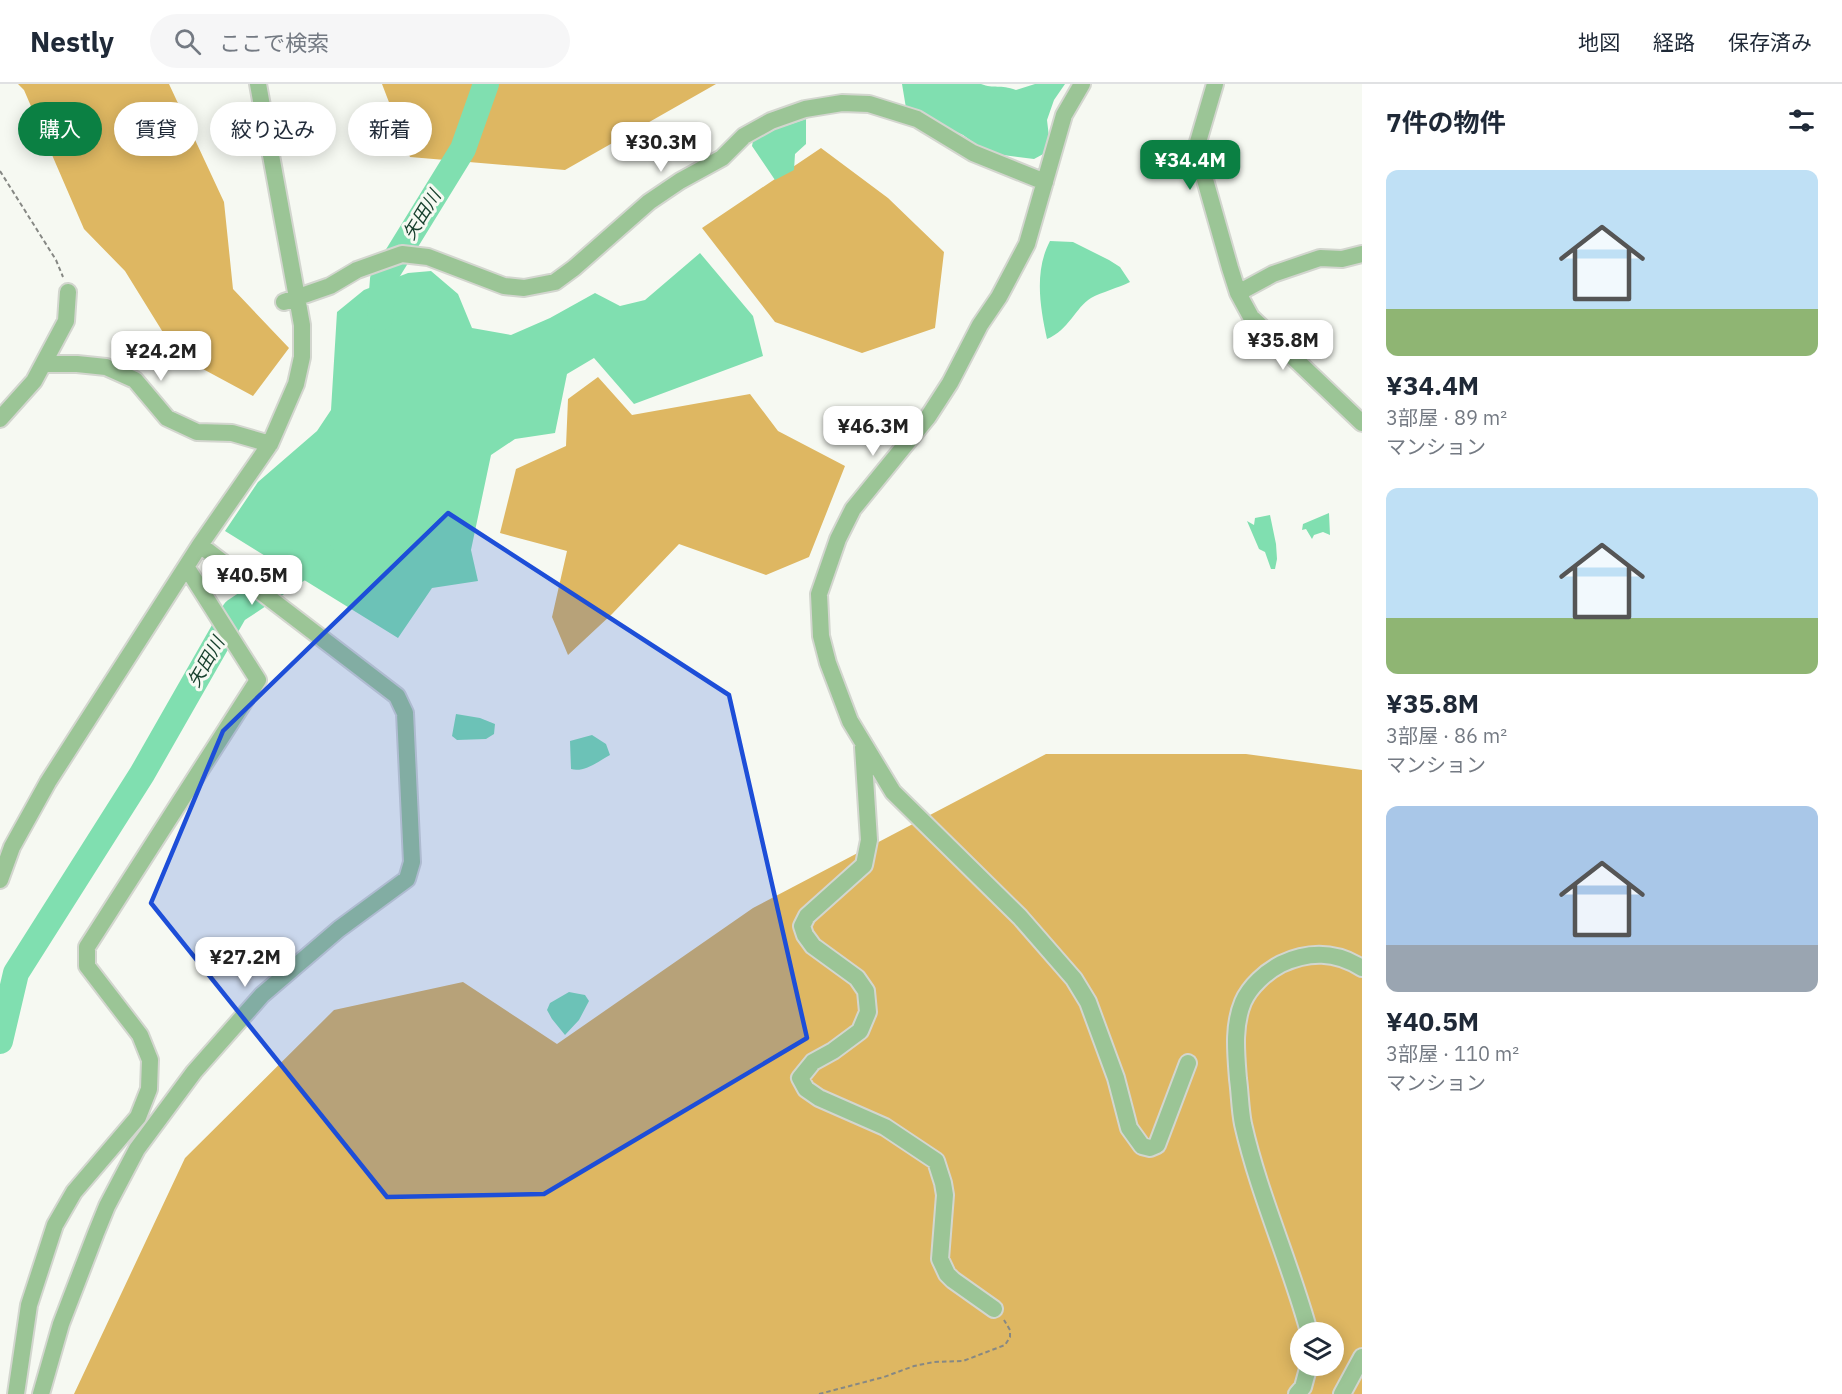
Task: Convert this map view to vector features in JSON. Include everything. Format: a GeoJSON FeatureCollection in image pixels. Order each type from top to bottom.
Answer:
{"type":"FeatureCollection","features":[{"type":"Feature","properties":{"kind":"street"},"geometry":{"type":"LineString","coordinates":[[0,880],[12,847],[48,782],[200,545],[270,444],[296,384],[302,357],[302,325],[291,299],[258,84]]}},
{"type":"Feature","properties":{"kind":"street"},"geometry":{"type":"LineString","coordinates":[[1082,84],[1064,115],[1027,244],[999,297],[980,325],[950,383],[928,417],[853,509],[838,539],[819,594],[821,636],[828,663],[850,721],[893,792],[1020,917],[1074,979],[1089,1002],[1116,1078],[1129,1128],[1142,1146],[1150,1148],[1157,1145],[1164,1132],[1188,1063]]}},
{"type":"Feature","properties":{"kind":"street"},"geometry":{"type":"LineString","coordinates":[[1215,84],[1198,142],[1198,155],[1238,293],[1251,317],[1362,423]]}},
{"type":"Feature","properties":{"kind":"street"},"geometry":{"type":"LineString","coordinates":[[291,299],[330,286],[357,270],[402,254],[428,256],[504,286],[524,288],[555,282],[649,202],[680,181],[722,158],[744,136],[771,121],[805,109],[842,103],[869,104],[917,119],[973,153],[1045,182]]}},
{"type":"Feature","properties":{"kind":"street"},"geometry":{"type":"LineString","coordinates":[[1238,293],[1273,274],[1320,258],[1342,259],[1362,254]]}},
{"type":"Feature","properties":{"kind":"street"},"geometry":{"type":"LineString","coordinates":[[0,419],[34,381],[66,321],[68,292]]}},
{"type":"Feature","properties":{"kind":"street"},"geometry":{"type":"LineString","coordinates":[[43,364],[77,364],[106,368],[135,380],[167,418],[197,432],[232,433],[270,444]]}},
{"type":"Feature","properties":{"kind":"street"},"geometry":{"type":"LineString","coordinates":[[41,1394],[61,1324],[92,1243],[107,1206],[137,1149],[194,1072],[262,995],[339,929],[407,879],[412,862],[405,713],[397,696],[200,545]]}},
{"type":"Feature","properties":{"kind":"street"},"geometry":{"type":"LineString","coordinates":[[16,1394],[29,1305],[55,1225],[75,1192],[138,1117],[148,1089],[150,1060],[140,1035],[87,966],[87,947],[258,680],[187,568]]}},
{"type":"Feature","properties":{"kind":"street"},"geometry":{"type":"LineString","coordinates":[[862,743],[868,840],[864,865],[807,916],[802,926],[813,946],[857,978],[866,991],[868,1012],[860,1031],[833,1051],[813,1062],[800,1078],[806,1089],[819,1098],[885,1127],[936,1161],[945,1195],[940,1259],[947,1274],[953,1280],[994,1309]]}},
{"type":"Feature","properties":{"kind":"street"},"geometry":{"type":"LineString","coordinates":[[1306,1322],[1253,1160],[1243,1122],[1235,1048],[1238,1024],[1243,1001],[1258,980],[1294,958],[1311,954],[1330,954],[1349,960],[1362,969]]}},
{"type":"Feature","properties":{"kind":"street"},"geometry":{"type":"LineString","coordinates":[[1342,1394],[1362,1357]]}},
{"type":"Feature","properties":{"kind":"street"},"geometry":{"type":"LineString","coordinates":[[1297,1394],[1303,1387],[1306,1376]]}},
{"type":"Feature","properties":{"kind":"path"},"geometry":{"type":"LineString","coordinates":[[0,171],[56,260],[68,292]]}},
{"type":"Feature","properties":{"kind":"path"},"geometry":{"type":"LineString","coordinates":[[819,1394],[884,1377],[914,1366],[934,1362],[963,1361],[1005,1345],[1010,1337],[1010,1330],[1008,1324],[994,1309]]}},
{"type":"Feature","properties":{"kind":"highlighted area"},"geometry":{"type":"Polygon","coordinates":[[[448,513],[729,695],[807,1038],[544,1194],[387,1197],[151,903],[223,731],[448,513]]]}},
{"type":"Feature","properties":{"kind":"shaded area"},"geometry":{"type":"Polygon","coordinates":[[[18,84],[169,84],[177,102],[114,102],[114,156],[198,156],[198,146],[224,202],[233,289],[289,348],[253,396],[177,355],[125,271],[84,229],[52,156],[102,156],[102,102],[29,102],[24,90],[18,84]]]}},
{"type":"Feature","properties":{"kind":"shaded area"},"geometry":{"type":"Polygon","coordinates":[[[382,84],[716,84],[565,170],[410,157],[432,156],[432,102],[389,102],[382,84]]]}},
{"type":"Feature","properties":{"kind":"shaded area"},"geometry":{"type":"Polygon","coordinates":[[[902,84],[981,84],[1016,90],[1035,84],[1065,84],[1054,100],[1047,120],[1049,137],[1047,152],[1034,159],[988,153],[963,135],[906,108],[902,84]]]}},
{"type":"Feature","properties":{"kind":"shaded area"},"geometry":{"type":"Polygon","coordinates":[[[806,119],[806,144],[795,154],[794,170],[775,180],[752,146],[753,141],[776,129],[806,119]]]}},
{"type":"Feature","properties":{"kind":"shaded area"},"geometry":{"type":"Polygon","coordinates":[[[821,148],[888,198],[944,252],[935,328],[862,353],[775,322],[702,228],[821,148]]]}},
{"type":"Feature","properties":{"kind":"shaded area"},"geometry":{"type":"Polygon","coordinates":[[[1050,241],[1073,242],[1109,260],[1120,267],[1130,282],[1085,302],[1061,330],[1047,339],[1042,314],[1040,277],[1050,241]]]}},
{"type":"Feature","properties":{"kind":"shaded area"},"geometry":{"type":"Polygon","coordinates":[[[700,253],[753,316],[763,356],[634,404],[594,358],[567,374],[555,433],[515,439],[491,455],[471,550],[478,581],[432,588],[398,638],[225,531],[258,482],[317,431],[331,410],[337,312],[364,290],[408,273],[431,271],[458,294],[472,328],[511,335],[550,318],[595,293],[620,306],[645,300],[700,253]]]}},
{"type":"Feature","properties":{"kind":"shaded area"},"geometry":{"type":"Polygon","coordinates":[[[598,377],[632,415],[750,394],[778,431],[845,466],[809,557],[766,575],[679,544],[612,614],[568,655],[552,617],[567,551],[500,533],[516,469],[566,446],[568,399],[598,377]]]}},
{"type":"Feature","properties":{"kind":"shaded area"},"geometry":{"type":"Polygon","coordinates":[[[1329,513],[1330,535],[1323,532],[1314,535],[1312,539],[1306,529],[1302,530],[1303,524],[1329,513]]]}},
{"type":"Feature","properties":{"kind":"shaded area"},"geometry":{"type":"Polygon","coordinates":[[[1270,515],[1276,544],[1275,569],[1271,569],[1265,552],[1259,549],[1247,521],[1254,525],[1255,518],[1270,515]]]}},
{"type":"Feature","properties":{"kind":"shaded area"},"geometry":{"type":"Polygon","coordinates":[[[456,714],[480,718],[495,724],[494,734],[486,739],[457,740],[452,736],[456,714]]]}},
{"type":"Feature","properties":{"kind":"shaded area"},"geometry":{"type":"Polygon","coordinates":[[[592,735],[606,744],[610,755],[586,768],[571,769],[570,741],[592,735]]]}},
{"type":"Feature","properties":{"kind":"shaded area"},"geometry":{"type":"Polygon","coordinates":[[[1046,754],[1246,754],[1362,770],[1362,1394],[74,1394],[185,1158],[334,1010],[463,982],[557,1044],[753,908],[1046,754]]]}},
{"type":"Feature","properties":{"kind":"shaded area"},"geometry":{"type":"Polygon","coordinates":[[[569,992],[585,995],[589,1001],[579,1020],[565,1035],[547,1010],[550,1003],[569,992]]]}},
{"type":"Feature","properties":{"kind":"waterway","name":"矢田川"},"geometry":{"type":"LineString","coordinates":[[380,318],[383,279],[463,149],[486,84]]}},
{"type":"Feature","properties":{"kind":"waterway","name":"矢田川"},"geometry":{"type":"LineString","coordinates":[[0,1041],[16,973],[142,774],[235,611],[321,554]]}}]}
